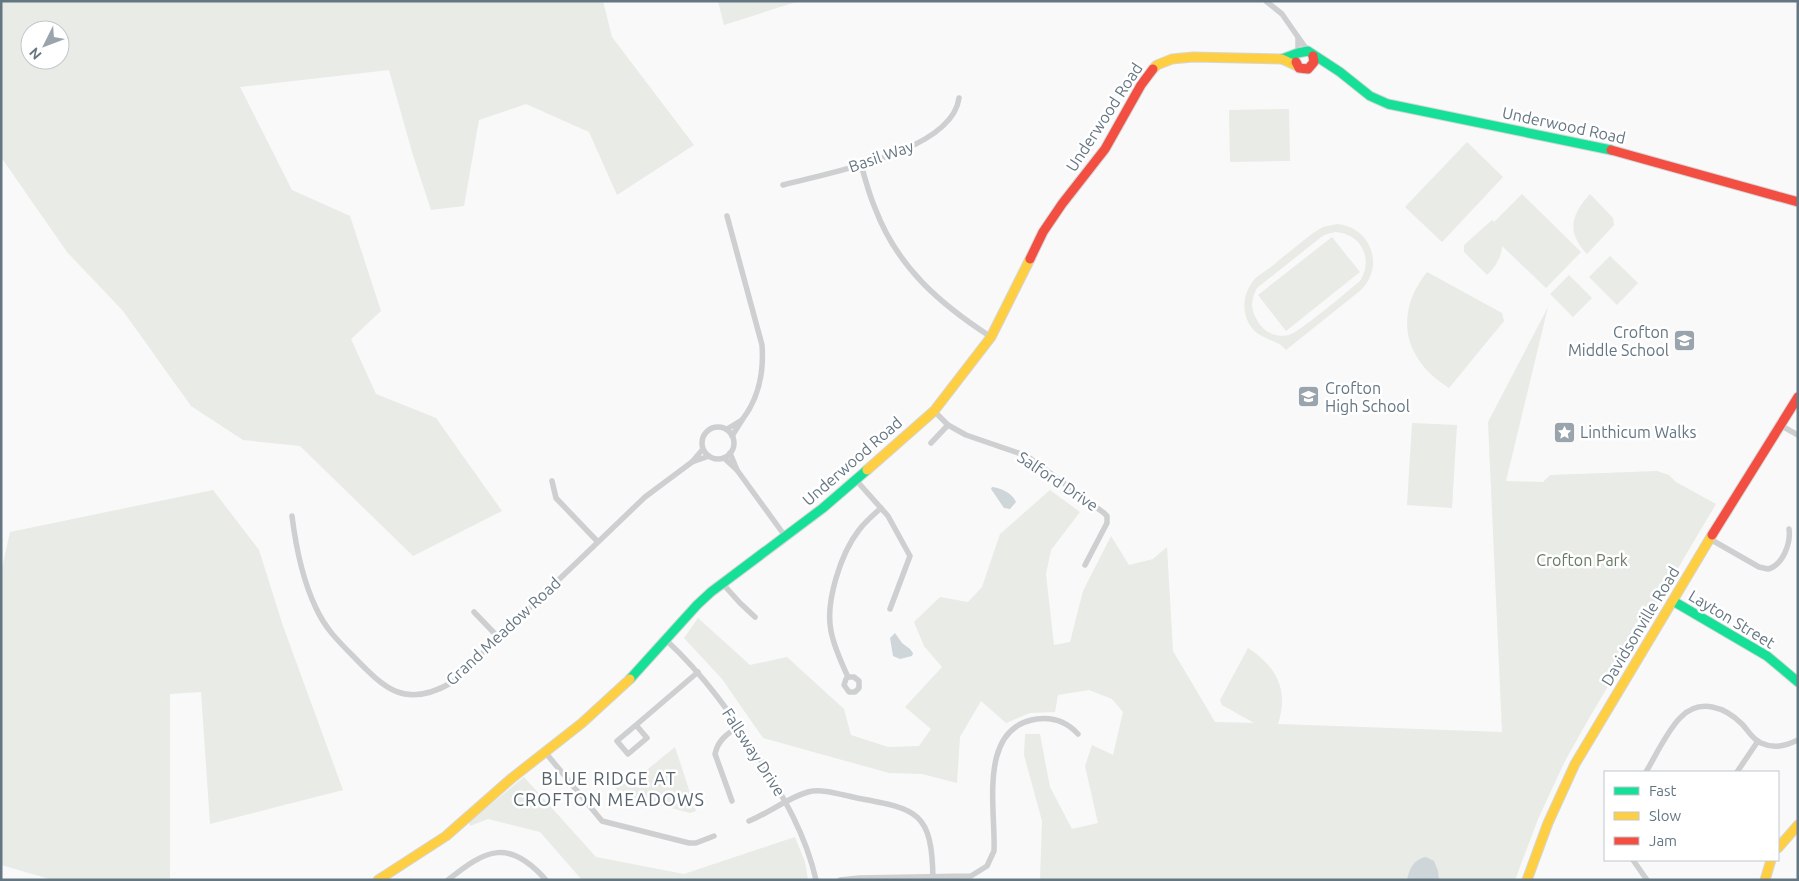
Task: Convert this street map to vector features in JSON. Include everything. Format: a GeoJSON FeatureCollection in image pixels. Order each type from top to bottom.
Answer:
{"type":"FeatureCollection","features":[{"type":"Feature","properties":{"kind":"street"},"geometry":{"type":"LineString","coordinates":[[1266,1],[1282,14],[1311,54],[1314,62],[1311,68]]}},
{"type":"Feature","properties":{"kind":"street"},"geometry":{"type":"LineString","coordinates":[[1298,37],[1297,66],[1302,69],[1332,67]]}},
{"type":"Feature","properties":{"kind":"street"},"geometry":{"type":"LineString","coordinates":[[1298,54],[1303,51],[1311,54]]}},
{"type":"Feature","properties":{"kind":"street","name":"Underwood Road"},"geometry":{"type":"LineString","coordinates":[[378,880],[446,836],[512,778],[582,723],[631,677],[697,605],[722,583],[823,508],[934,411],[991,337],[1043,232],[1057,210],[1104,149],[1141,85],[1152,70],[1164,62],[1181,58],[1246,57],[1282,59],[1298,54]]}},
{"type":"Feature","properties":{"kind":"street","name":"Underwood Road"},"geometry":{"type":"LineString","coordinates":[[1311,54],[1332,67],[1370,96],[1388,104],[1603,148],[1798,202]]}},
{"type":"Feature","properties":{"kind":"street","name":"Underwood Road"},"geometry":{"type":"LineString","coordinates":[[1282,59],[1297,66]]}},
{"type":"Feature","properties":{"kind":"street","name":"Basil Way"},"geometry":{"type":"LineString","coordinates":[[783,185],[898,153],[913,146],[932,134],[955,111],[959,98]]}},
{"type":"Feature","properties":{"kind":"street"},"geometry":{"type":"LineString","coordinates":[[861,164],[875,209],[901,256],[934,295],[959,316],[991,337]]}},
{"type":"Feature","properties":{"kind":"street"},"geometry":{"type":"LineString","coordinates":[[727,216],[763,354],[763,370],[757,391],[748,412],[732,436]]}},
{"type":"Feature","properties":{"kind":"street","name":"Davidsonville Road"},"geometry":{"type":"LineString","coordinates":[[1526,880],[1548,823],[1575,764],[1710,538],[1798,397]]}},
{"type":"Feature","properties":{"kind":"street","name":"Salford Drive"},"geometry":{"type":"LineString","coordinates":[[934,411],[948,425],[966,435],[1027,456],[1107,516],[1107,523],[1085,565]]}},
{"type":"Feature","properties":{"kind":"street"},"geometry":{"type":"LineString","coordinates":[[727,429],[742,420]]}},
{"type":"Feature","properties":{"kind":"street"},"geometry":{"type":"LineString","coordinates":[[931,443],[948,425]]}},
{"type":"Feature","properties":{"kind":"street"},"geometry":{"type":"LineString","coordinates":[[1780,425],[1798,435]]}},
{"type":"Feature","properties":{"kind":"street"},"geometry":{"type":"LineString","coordinates":[[718,426],[727,429],[732,436],[734,446],[724,458],[715,459],[709,456],[703,449],[702,439],[706,432],[718,426]]}},
{"type":"Feature","properties":{"kind":"street","name":"Grand Meadow Road"},"geometry":{"type":"LineString","coordinates":[[292,516],[300,564],[307,587],[323,623],[332,635],[380,684],[394,691],[407,694],[423,694],[438,690],[451,683],[597,541],[645,497],[692,462],[703,449]]}},
{"type":"Feature","properties":{"kind":"street"},"geometry":{"type":"LineString","coordinates":[[730,453],[737,470]]}},
{"type":"Feature","properties":{"kind":"street","name":"Grand Meadow Road"},"geometry":{"type":"LineString","coordinates":[[692,462],[709,456]]}},
{"type":"Feature","properties":{"kind":"street"},"geometry":{"type":"LineString","coordinates":[[724,458],[737,470],[785,536]]}},
{"type":"Feature","properties":{"kind":"street"},"geometry":{"type":"LineString","coordinates":[[856,480],[891,521],[910,556],[890,609]]}},
{"type":"Feature","properties":{"kind":"street"},"geometry":{"type":"LineString","coordinates":[[552,481],[556,498],[597,541]]}},
{"type":"Feature","properties":{"kind":"street"},"geometry":{"type":"LineString","coordinates":[[848,677],[836,651],[830,630],[830,598],[854,537],[865,522],[880,508]]}},
{"type":"Feature","properties":{"kind":"street"},"geometry":{"type":"LineString","coordinates":[[1710,538],[1760,567],[1768,569],[1777,564],[1788,545],[1790,529]]}},
{"type":"Feature","properties":{"kind":"street"},"geometry":{"type":"LineString","coordinates":[[722,583],[745,609],[755,617]]}},
{"type":"Feature","properties":{"kind":"street","name":"Layton Street"},"geometry":{"type":"LineString","coordinates":[[1673,601],[1767,656],[1798,682]]}},
{"type":"Feature","properties":{"kind":"street"},"geometry":{"type":"LineString","coordinates":[[474,612],[498,637]]}},
{"type":"Feature","properties":{"kind":"street","name":"Fallsway Drive"},"geometry":{"type":"LineString","coordinates":[[666,640],[698,672],[739,726],[786,802],[807,847],[816,880]]}},
{"type":"Feature","properties":{"kind":"street"},"geometry":{"type":"LineString","coordinates":[[636,725],[647,738],[628,754],[617,741],[698,672]]}},
{"type":"Feature","properties":{"kind":"street"},"geometry":{"type":"LineString","coordinates":[[1647,771],[1674,724],[1681,716],[1695,708],[1715,707],[1724,710],[1743,724],[1758,741],[1782,746],[1798,740]]}},
{"type":"Feature","properties":{"kind":"street"},"geometry":{"type":"LineString","coordinates":[[840,880],[971,876],[982,871],[990,862],[994,851],[993,766],[998,750],[1007,736],[1023,723],[1043,719],[1067,724],[1078,734]]}},
{"type":"Feature","properties":{"kind":"street"},"geometry":{"type":"LineString","coordinates":[[732,801],[715,754],[720,741],[739,726]]}},
{"type":"Feature","properties":{"kind":"street"},"geometry":{"type":"LineString","coordinates":[[1738,771],[1758,741]]}},
{"type":"Feature","properties":{"kind":"street"},"geometry":{"type":"LineString","coordinates":[[545,752],[602,822],[689,844],[714,836]]}},
{"type":"Feature","properties":{"kind":"street"},"geometry":{"type":"LineString","coordinates":[[749,822],[786,802],[817,791],[897,806],[913,813],[923,823],[932,851],[933,878]]}},
{"type":"Feature","properties":{"kind":"street"},"geometry":{"type":"LineString","coordinates":[[1779,847],[1798,825]]}},
{"type":"Feature","properties":{"kind":"street"},"geometry":{"type":"LineString","coordinates":[[448,880],[475,859],[484,855],[510,853],[528,862],[546,880]]}},
{"type":"Feature","properties":{"kind":"street"},"geometry":{"type":"LineString","coordinates":[[1634,861],[1647,880]]}},
{"type":"Feature","properties":{"kind":"street"},"geometry":{"type":"LineString","coordinates":[[1765,880],[1772,861]]}},
{"type":"Feature","properties":{"kind":"green space"},"geometry":{"type":"Polygon","coordinates":[[[1,1],[603,1],[612,37],[694,145],[617,195],[589,132],[526,104],[479,120],[464,206],[431,210],[412,152],[389,70],[240,87],[292,190],[350,216],[381,311],[351,339],[376,394],[436,418],[502,511],[413,556],[300,446],[243,440],[191,406],[123,311],[67,252],[1,157],[1,1]]]}},
{"type":"Feature","properties":{"kind":"green space"},"geometry":{"type":"Polygon","coordinates":[[[718,1],[799,1],[724,25],[718,1]]]}},
{"type":"Feature","properties":{"kind":"green space"},"geometry":{"type":"Polygon","coordinates":[[[1289,109],[1290,161],[1230,162],[1229,110],[1289,109]]]}},
{"type":"Feature","properties":{"kind":"green space"},"geometry":{"type":"Polygon","coordinates":[[[1467,142],[1503,177],[1442,242],[1405,207],[1467,142]]]}},
{"type":"Feature","properties":{"kind":"green space"},"geometry":{"type":"Polygon","coordinates":[[[1522,194],[1581,252],[1546,288],[1502,246],[1498,262],[1487,275],[1464,252],[1464,245],[1492,220],[1494,222],[1522,194]]]}},
{"type":"Feature","properties":{"kind":"green space"},"geometry":{"type":"Polygon","coordinates":[[[1590,194],[1613,218],[1614,225],[1587,254],[1576,238],[1574,224],[1575,216],[1590,194]]]}},
{"type":"Feature","properties":{"kind":"green space"},"geometry":{"type":"Polygon","coordinates":[[[1337,224],[1358,232],[1371,249],[1373,259],[1372,270],[1361,290],[1286,350],[1260,335],[1252,328],[1245,312],[1246,295],[1257,277],[1323,227],[1337,224]],[[1335,232],[1324,235],[1257,288],[1253,296],[1252,308],[1255,316],[1266,331],[1279,336],[1295,332],[1314,319],[1360,281],[1366,264],[1365,256],[1358,242],[1344,233],[1335,232]]]}},
{"type":"Feature","properties":{"kind":"green space"},"geometry":{"type":"Polygon","coordinates":[[[1332,237],[1360,272],[1286,331],[1258,295],[1332,237]]]}},
{"type":"Feature","properties":{"kind":"green space"},"geometry":{"type":"Polygon","coordinates":[[[1610,256],[1638,283],[1617,305],[1589,277],[1610,256]]]}},
{"type":"Feature","properties":{"kind":"green space"},"geometry":{"type":"Polygon","coordinates":[[[1427,272],[1502,313],[1504,321],[1449,388],[1434,377],[1422,364],[1413,350],[1408,336],[1407,320],[1410,304],[1416,288],[1427,272]]]}},
{"type":"Feature","properties":{"kind":"green space"},"geometry":{"type":"Polygon","coordinates":[[[1569,275],[1592,298],[1573,317],[1550,294],[1569,275]]]}},
{"type":"Feature","properties":{"kind":"green space","name":"Crofton Park"},"geometry":{"type":"Polygon","coordinates":[[[1548,307],[1506,481],[1543,482],[1550,475],[1657,471],[1669,475],[1676,482],[1716,504],[1565,761],[1538,819],[1515,880],[1040,880],[1042,821],[1024,755],[1025,734],[1040,734],[1050,787],[1072,829],[1098,823],[1085,766],[1092,745],[1113,755],[1123,712],[1112,699],[1089,690],[1058,695],[1055,712],[1030,713],[1006,723],[981,701],[960,737],[957,783],[922,774],[889,773],[763,738],[722,679],[684,638],[698,618],[750,665],[787,657],[844,709],[851,735],[888,747],[919,746],[931,729],[905,707],[942,667],[924,646],[914,622],[940,597],[968,602],[982,587],[1000,534],[1050,490],[1080,512],[1051,550],[1046,574],[1054,645],[1070,642],[1083,591],[1111,536],[1129,565],[1153,559],[1167,547],[1173,651],[1215,722],[1254,723],[1222,705],[1220,700],[1248,648],[1266,663],[1278,680],[1282,700],[1278,724],[1502,732],[1488,422],[1548,307]]]}},
{"type":"Feature","properties":{"kind":"green space"},"geometry":{"type":"Polygon","coordinates":[[[1412,423],[1457,425],[1452,508],[1407,505],[1412,423]]]}},
{"type":"Feature","properties":{"kind":"green space"},"geometry":{"type":"Polygon","coordinates":[[[213,490],[259,550],[283,626],[343,790],[210,824],[201,692],[170,694],[170,880],[53,880],[1,865],[1,573],[10,532],[213,490]]]}},
{"type":"Feature","properties":{"kind":"green space"},"geometry":{"type":"Polygon","coordinates":[[[675,747],[696,811],[690,813],[620,794],[611,782],[637,778],[675,747]]]}},
{"type":"Feature","properties":{"kind":"green space"},"geometry":{"type":"Polygon","coordinates":[[[524,777],[596,857],[684,874],[795,837],[805,862],[808,880],[582,880],[540,832],[488,819],[470,826],[469,822],[524,777]]]}},
{"type":"Feature","properties":{"kind":"shaded area"},"geometry":{"type":"Polygon","coordinates":[[[992,487],[1006,491],[1012,496],[1016,502],[1010,509],[1004,508],[991,489],[992,487]]]}},
{"type":"Feature","properties":{"kind":"shaded area"},"geometry":{"type":"Polygon","coordinates":[[[895,633],[913,653],[912,656],[900,659],[893,656],[890,638],[895,633]]]}},
{"type":"Feature","properties":{"kind":"shaded area"},"geometry":{"type":"Polygon","coordinates":[[[1426,857],[1434,861],[1439,880],[1407,880],[1413,865],[1418,860],[1426,857]]]}},
{"type":"Feature","properties":{"kind":"traffic: fast"},"geometry":{"type":"LineString","coordinates":[[1282,59],[1308,51],[1340,72],[1370,96],[1388,104],[1611,150]]}},
{"type":"Feature","properties":{"kind":"traffic: fast"},"geometry":{"type":"LineString","coordinates":[[630,679],[711,592],[823,508],[867,470]]}},
{"type":"Feature","properties":{"kind":"traffic: fast"},"geometry":{"type":"LineString","coordinates":[[1673,601],[1767,656],[1798,682]]}},
{"type":"Feature","properties":{"kind":"traffic: slow"},"geometry":{"type":"LineString","coordinates":[[1153,69],[1157,65],[1172,59],[1193,57],[1282,59],[1297,66]]}},
{"type":"Feature","properties":{"kind":"traffic: slow"},"geometry":{"type":"LineString","coordinates":[[867,470],[934,411],[991,337],[1030,259]]}},
{"type":"Feature","properties":{"kind":"traffic: slow"},"geometry":{"type":"LineString","coordinates":[[1527,880],[1548,823],[1575,764],[1712,535]]}},
{"type":"Feature","properties":{"kind":"traffic: slow"},"geometry":{"type":"LineString","coordinates":[[378,880],[446,836],[512,778],[582,723],[630,679]]}},
{"type":"Feature","properties":{"kind":"traffic: slow"},"geometry":{"type":"LineString","coordinates":[[1779,847],[1798,825]]}},
{"type":"Feature","properties":{"kind":"traffic: slow"},"geometry":{"type":"LineString","coordinates":[[1765,880],[1771,861]]}},
{"type":"Feature","properties":{"kind":"traffic: jam"},"geometry":{"type":"LineString","coordinates":[[1296,62],[1299,68],[1308,69],[1314,62],[1313,56]]}},
{"type":"Feature","properties":{"kind":"traffic: jam"},"geometry":{"type":"LineString","coordinates":[[1030,259],[1043,232],[1062,204],[1105,149],[1141,85],[1153,69]]}},
{"type":"Feature","properties":{"kind":"traffic: jam"},"geometry":{"type":"LineString","coordinates":[[1611,150],[1798,202]]}},
{"type":"Feature","properties":{"kind":"traffic: jam"},"geometry":{"type":"LineString","coordinates":[[1712,535],[1798,397]]}},
{"type":"Feature","properties":{"kind":"place","name":"Crofton Middle School"},"geometry":{"type":"Point","coordinates":[1685,341]}},
{"type":"Feature","properties":{"kind":"place","name":"Crofton High School"},"geometry":{"type":"Point","coordinates":[1309,397]}},
{"type":"Feature","properties":{"kind":"place","name":"Linthicum Walks"},"geometry":{"type":"Point","coordinates":[1564,432]}},
{"type":"Feature","properties":{"kind":"district","name":"BLUE RIDGE AT CROFTON MEADOWS"},"geometry":{"type":"Point","coordinates":[609,790]}}]}
